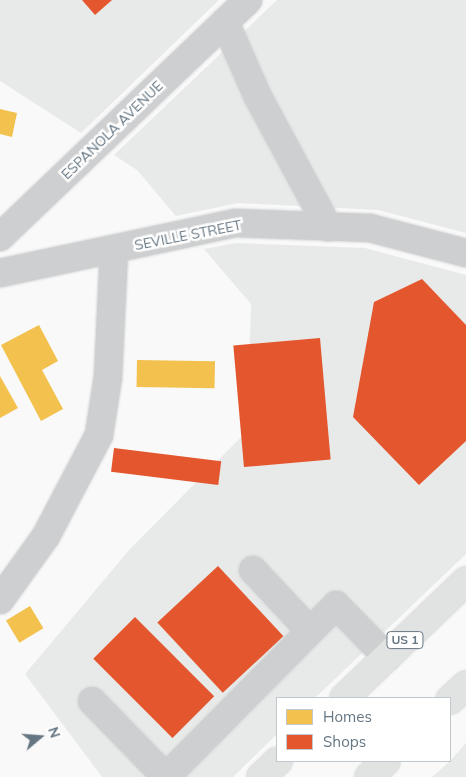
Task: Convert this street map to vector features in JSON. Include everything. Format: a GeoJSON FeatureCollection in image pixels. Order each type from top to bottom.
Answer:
{"type":"FeatureCollection","features":[{"type":"Feature","properties":{"kind":"main road","name":"US 1"},"geometry":{"type":"LineString","coordinates":[[345,697],[466,581]]}},
{"type":"Feature","properties":{"kind":"main road"},"geometry":{"type":"LineString","coordinates":[[451,699],[466,685]]}},
{"type":"Feature","properties":{"kind":"main road"},"geometry":{"type":"LineString","coordinates":[[262,777],[277,762]]}},
{"type":"Feature","properties":{"kind":"main road"},"geometry":{"type":"LineString","coordinates":[[369,777],[385,762]]}},
{"type":"Feature","properties":{"kind":"street","name":"ESPANOLA AVENUE"},"geometry":{"type":"LineString","coordinates":[[5,222],[248,0]]}},
{"type":"Feature","properties":{"kind":"street"},"geometry":{"type":"LineString","coordinates":[[225,22],[258,97],[328,227]]}},
{"type":"Feature","properties":{"kind":"street","name":"SEVILLE STREET"},"geometry":{"type":"LineString","coordinates":[[0,273],[235,223],[370,228],[466,254]]}},
{"type":"Feature","properties":{"kind":"street"},"geometry":{"type":"LineString","coordinates":[[0,600],[46,536],[99,435],[108,377],[114,249]]}},
{"type":"Feature","properties":{"kind":"street"},"geometry":{"type":"LineString","coordinates":[[254,570],[310,631]]}},
{"type":"Feature","properties":{"kind":"street"},"geometry":{"type":"LineString","coordinates":[[92,701],[165,777],[336,605],[387,657]]}},
{"type":"Feature","properties":{"kind":"shaded area"},"geometry":{"type":"Polygon","coordinates":[[[0,0],[219,0],[81,133],[0,81],[0,0]]]}},
{"type":"Feature","properties":{"kind":"shaded area"},"geometry":{"type":"Polygon","coordinates":[[[277,0],[466,0],[466,233],[378,210],[238,203],[176,216],[137,170],[114,155],[277,0]]]}},
{"type":"Feature","properties":{"kind":"shaded area"},"geometry":{"type":"Polygon","coordinates":[[[236,243],[365,248],[466,275],[466,554],[316,697],[276,697],[276,735],[233,777],[102,777],[25,674],[130,549],[247,431],[251,304],[204,249],[236,243]]]}},
{"type":"Feature","properties":{"kind":"shaded area"},"geometry":{"type":"Polygon","coordinates":[[[466,743],[466,777],[432,777],[451,762],[466,743]]]}},
{"type":"Feature","properties":{"kind":"building: Homes"},"geometry":{"type":"Polygon","coordinates":[[[0,109],[17,113],[12,137],[0,134],[0,109]]]}},
{"type":"Feature","properties":{"kind":"building: Homes"},"geometry":{"type":"Polygon","coordinates":[[[39,325],[58,361],[42,370],[63,409],[41,421],[1,345],[39,325]]]}},
{"type":"Feature","properties":{"kind":"building: Homes"},"geometry":{"type":"Polygon","coordinates":[[[137,360],[215,361],[215,388],[137,387],[137,360]]]}},
{"type":"Feature","properties":{"kind":"building: Homes"},"geometry":{"type":"Polygon","coordinates":[[[0,376],[18,408],[0,418],[0,376]]]}},
{"type":"Feature","properties":{"kind":"building: Homes"},"geometry":{"type":"Polygon","coordinates":[[[30,606],[43,628],[19,643],[6,620],[30,606]]]}},
{"type":"Feature","properties":{"kind":"building: Shops"},"geometry":{"type":"Polygon","coordinates":[[[82,0],[112,0],[95,15],[82,0]]]}},
{"type":"Feature","properties":{"kind":"building: Shops"},"geometry":{"type":"Polygon","coordinates":[[[422,279],[466,325],[466,441],[419,485],[353,417],[374,302],[422,279]]]}},
{"type":"Feature","properties":{"kind":"building: Shops"},"geometry":{"type":"Polygon","coordinates":[[[320,338],[331,460],[244,467],[233,346],[320,338]]]}},
{"type":"Feature","properties":{"kind":"building: Shops"},"geometry":{"type":"Polygon","coordinates":[[[114,448],[221,461],[218,485],[111,472],[114,448]]]}},
{"type":"Feature","properties":{"kind":"building: Shops"},"geometry":{"type":"Polygon","coordinates":[[[218,566],[283,636],[223,693],[157,623],[218,566]]]}},
{"type":"Feature","properties":{"kind":"building: Shops"},"geometry":{"type":"Polygon","coordinates":[[[135,617],[214,696],[172,738],[93,659],[135,617]]]}}]}
